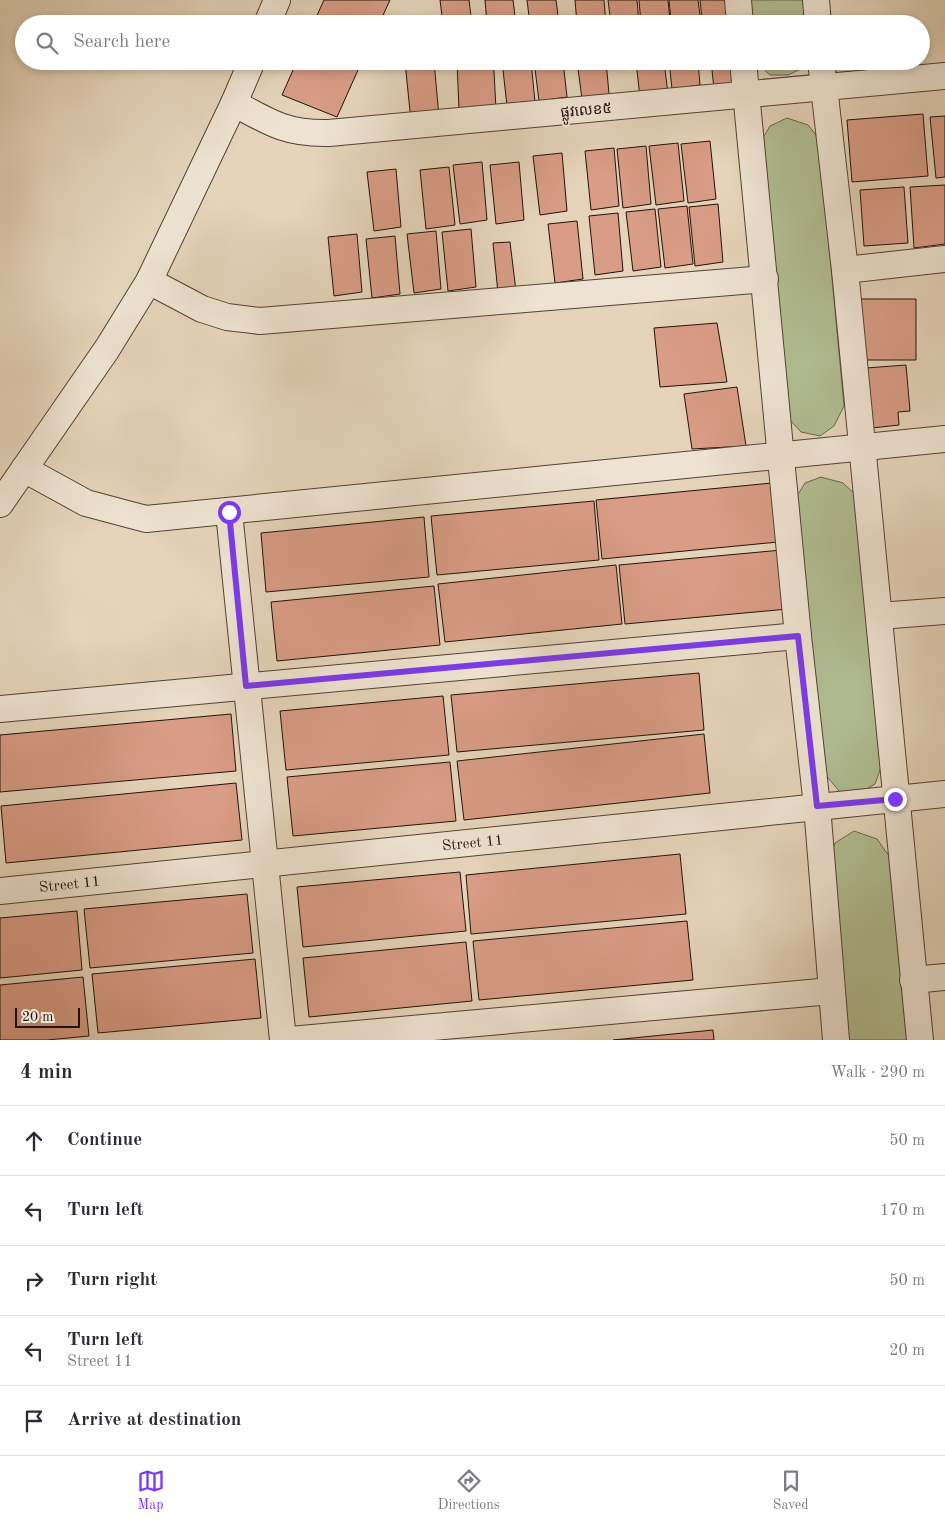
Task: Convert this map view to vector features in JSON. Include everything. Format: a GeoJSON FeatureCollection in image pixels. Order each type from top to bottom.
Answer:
{"type":"FeatureCollection","features":[{"type":"Feature","properties":{"kind":"street"},"geometry":{"type":"LineString","coordinates":[[271,15],[278,0]]}},
{"type":"Feature","properties":{"kind":"street"},"geometry":{"type":"LineString","coordinates":[[738,0],[739,15]]}},
{"type":"Feature","properties":{"kind":"street"},"geometry":{"type":"LineString","coordinates":[[816,0],[817,15]]}},
{"type":"Feature","properties":{"kind":"street"},"geometry":{"type":"LineString","coordinates":[[0,504],[107,349],[149,281],[248,70]]}},
{"type":"Feature","properties":{"kind":"street"},"geometry":{"type":"LineString","coordinates":[[744,70],[798,636],[817,806],[836,1040]]}},
{"type":"Feature","properties":{"kind":"street"},"geometry":{"type":"LineString","coordinates":[[822,70],[845,270],[912,980],[920,1040]]}},
{"type":"Feature","properties":{"kind":"street","name":"ផ្លូវលេខ៥"},"geometry":{"type":"LineString","coordinates":[[234,103],[276,126],[303,134],[329,134],[945,76]]}},
{"type":"Feature","properties":{"kind":"street"},"geometry":{"type":"LineString","coordinates":[[845,270],[945,259]]}},
{"type":"Feature","properties":{"kind":"street"},"geometry":{"type":"LineString","coordinates":[[149,281],[202,309],[227,317],[260,321],[765,279]]}},
{"type":"Feature","properties":{"kind":"street"},"geometry":{"type":"LineString","coordinates":[[24,469],[86,503],[146,519],[945,439]]}},
{"type":"Feature","properties":{"kind":"street"},"geometry":{"type":"LineString","coordinates":[[229,512],[283,1040]]}},
{"type":"Feature","properties":{"kind":"street"},"geometry":{"type":"LineString","coordinates":[[879,616],[945,611]]}},
{"type":"Feature","properties":{"kind":"street"},"geometry":{"type":"LineString","coordinates":[[0,709],[798,636]]}},
{"type":"Feature","properties":{"kind":"street","name":"Street 11"},"geometry":{"type":"LineString","coordinates":[[0,891],[945,794]]}},
{"type":"Feature","properties":{"kind":"street"},"geometry":{"type":"LineString","coordinates":[[912,980],[945,977]]}},
{"type":"Feature","properties":{"kind":"street"},"geometry":{"type":"LineString","coordinates":[[290,1040],[832,991]]}},
{"type":"Feature","properties":{"kind":"green space"},"geometry":{"type":"Polygon","coordinates":[[[749,0],[806,0],[807,15],[750,15],[749,0]]]}},
{"type":"Feature","properties":{"kind":"green space"},"geometry":{"type":"Polygon","coordinates":[[[765,70],[799,70],[788,75],[770,75],[765,70]]]}},
{"type":"Feature","properties":{"kind":"green space"},"geometry":{"type":"Polygon","coordinates":[[[787,118],[808,125],[819,139],[844,406],[834,426],[820,436],[801,432],[790,420],[761,141],[770,126],[787,118]]]}},
{"type":"Feature","properties":{"kind":"green space"},"geometry":{"type":"Polygon","coordinates":[[[821,477],[843,483],[858,497],[883,762],[875,784],[858,794],[840,792],[823,772],[797,496],[805,483],[821,477]]]}},
{"type":"Feature","properties":{"kind":"green space"},"geometry":{"type":"Polygon","coordinates":[[[854,831],[877,839],[889,856],[907,1040],[847,1040],[828,861],[835,843],[854,831]]]}},
{"type":"Feature","properties":{"kind":"building"},"geometry":{"type":"Polygon","coordinates":[[[324,0],[390,0],[383,15],[317,15],[324,0]]]}},
{"type":"Feature","properties":{"kind":"building"},"geometry":{"type":"Polygon","coordinates":[[[440,0],[469,0],[471,15],[442,15],[440,0]]]}},
{"type":"Feature","properties":{"kind":"building"},"geometry":{"type":"Polygon","coordinates":[[[485,0],[513,0],[515,15],[486,15],[485,0]]]}},
{"type":"Feature","properties":{"kind":"building"},"geometry":{"type":"Polygon","coordinates":[[[527,0],[556,0],[558,15],[529,15],[527,0]]]}},
{"type":"Feature","properties":{"kind":"building"},"geometry":{"type":"Polygon","coordinates":[[[575,0],[604,0],[605,15],[576,15],[575,0]]]}},
{"type":"Feature","properties":{"kind":"building"},"geometry":{"type":"Polygon","coordinates":[[[608,0],[637,0],[638,15],[610,15],[608,0]]]}},
{"type":"Feature","properties":{"kind":"building"},"geometry":{"type":"Polygon","coordinates":[[[639,0],[668,0],[669,15],[640,15],[639,0]]]}},
{"type":"Feature","properties":{"kind":"building"},"geometry":{"type":"Polygon","coordinates":[[[669,0],[698,0],[700,15],[670,15],[669,0]]]}},
{"type":"Feature","properties":{"kind":"building"},"geometry":{"type":"Polygon","coordinates":[[[700,0],[729,0],[730,15],[702,15],[700,0]]]}},
{"type":"Feature","properties":{"kind":"building"},"geometry":{"type":"Polygon","coordinates":[[[293,70],[358,70],[337,117],[282,95],[293,70]]]}},
{"type":"Feature","properties":{"kind":"building"},"geometry":{"type":"Polygon","coordinates":[[[406,70],[435,70],[439,117],[411,121],[406,70]]]}},
{"type":"Feature","properties":{"kind":"building"},"geometry":{"type":"Polygon","coordinates":[[[457,70],[494,70],[496,110],[459,110],[457,70]]]}},
{"type":"Feature","properties":{"kind":"building"},"geometry":{"type":"Polygon","coordinates":[[[503,70],[532,70],[535,102],[507,106],[503,70]]]}},
{"type":"Feature","properties":{"kind":"building"},"geometry":{"type":"Polygon","coordinates":[[[535,70],[564,70],[567,97],[539,101],[535,70]]]}},
{"type":"Feature","properties":{"kind":"building"},"geometry":{"type":"Polygon","coordinates":[[[578,70],[607,70],[609,94],[582,99],[578,70]]]}},
{"type":"Feature","properties":{"kind":"building"},"geometry":{"type":"Polygon","coordinates":[[[637,70],[665,70],[668,94],[640,98],[637,70]]]}},
{"type":"Feature","properties":{"kind":"building"},"geometry":{"type":"Polygon","coordinates":[[[670,70],[699,70],[700,85],[672,89],[670,70]]]}},
{"type":"Feature","properties":{"kind":"building"},"geometry":{"type":"Polygon","coordinates":[[[712,70],[741,70],[742,85],[714,89],[712,70]]]}},
{"type":"Feature","properties":{"kind":"building"},"geometry":{"type":"Polygon","coordinates":[[[923,114],[928,176],[852,182],[847,120],[923,114]]]}},
{"type":"Feature","properties":{"kind":"building"},"geometry":{"type":"Polygon","coordinates":[[[945,116],[945,177],[936,178],[930,117],[945,116]]]}},
{"type":"Feature","properties":{"kind":"building"},"geometry":{"type":"Polygon","coordinates":[[[710,141],[716,199],[688,203],[681,144],[710,141]]]}},
{"type":"Feature","properties":{"kind":"building"},"geometry":{"type":"Polygon","coordinates":[[[678,143],[684,201],[656,205],[649,146],[678,143]]]}},
{"type":"Feature","properties":{"kind":"building"},"geometry":{"type":"Polygon","coordinates":[[[646,146],[651,204],[623,208],[617,149],[646,146]]]}},
{"type":"Feature","properties":{"kind":"building"},"geometry":{"type":"Polygon","coordinates":[[[614,148],[619,206],[591,210],[585,151],[614,148]]]}},
{"type":"Feature","properties":{"kind":"building"},"geometry":{"type":"Polygon","coordinates":[[[562,153],[567,211],[540,215],[533,156],[562,153]]]}},
{"type":"Feature","properties":{"kind":"building"},"geometry":{"type":"Polygon","coordinates":[[[482,162],[487,220],[460,224],[453,165],[482,162]]]}},
{"type":"Feature","properties":{"kind":"building"},"geometry":{"type":"Polygon","coordinates":[[[519,162],[524,220],[496,224],[490,165],[519,162]]]}},
{"type":"Feature","properties":{"kind":"building"},"geometry":{"type":"Polygon","coordinates":[[[449,167],[455,225],[426,229],[420,170],[449,167]]]}},
{"type":"Feature","properties":{"kind":"building"},"geometry":{"type":"Polygon","coordinates":[[[396,169],[401,227],[374,231],[367,172],[396,169]]]}},
{"type":"Feature","properties":{"kind":"building"},"geometry":{"type":"Polygon","coordinates":[[[945,185],[945,244],[914,248],[910,187],[945,185]]]}},
{"type":"Feature","properties":{"kind":"building"},"geometry":{"type":"Polygon","coordinates":[[[904,187],[908,243],[864,246],[860,190],[904,187]]]}},
{"type":"Feature","properties":{"kind":"building"},"geometry":{"type":"Polygon","coordinates":[[[718,204],[723,262],[695,266],[689,207],[718,204]]]}},
{"type":"Feature","properties":{"kind":"building"},"geometry":{"type":"Polygon","coordinates":[[[687,206],[693,264],[665,268],[658,209],[687,206]]]}},
{"type":"Feature","properties":{"kind":"building"},"geometry":{"type":"Polygon","coordinates":[[[655,209],[661,267],[633,271],[626,212],[655,209]]]}},
{"type":"Feature","properties":{"kind":"building"},"geometry":{"type":"Polygon","coordinates":[[[618,213],[623,271],[595,275],[589,216],[618,213]]]}},
{"type":"Feature","properties":{"kind":"building"},"geometry":{"type":"Polygon","coordinates":[[[577,221],[583,279],[555,283],[548,224],[577,221]]]}},
{"type":"Feature","properties":{"kind":"building"},"geometry":{"type":"Polygon","coordinates":[[[471,229],[476,287],[448,291],[442,232],[471,229]]]}},
{"type":"Feature","properties":{"kind":"building"},"geometry":{"type":"Polygon","coordinates":[[[436,231],[441,289],[414,293],[407,234],[436,231]]]}},
{"type":"Feature","properties":{"kind":"building"},"geometry":{"type":"Polygon","coordinates":[[[357,234],[362,292],[334,296],[328,237],[357,234]]]}},
{"type":"Feature","properties":{"kind":"building"},"geometry":{"type":"Polygon","coordinates":[[[395,236],[400,294],[372,298],[366,239],[395,236]]]}},
{"type":"Feature","properties":{"kind":"building"},"geometry":{"type":"Polygon","coordinates":[[[510,242],[516,291],[498,293],[493,243],[510,242]]]}},
{"type":"Feature","properties":{"kind":"building"},"geometry":{"type":"Polygon","coordinates":[[[861,299],[916,299],[916,360],[862,360],[861,299]]]}},
{"type":"Feature","properties":{"kind":"building"},"geometry":{"type":"Polygon","coordinates":[[[717,323],[727,382],[660,387],[654,328],[717,323]]]}},
{"type":"Feature","properties":{"kind":"building"},"geometry":{"type":"Polygon","coordinates":[[[906,365],[910,411],[898,412],[899,425],[872,428],[866,368],[906,365]]]}},
{"type":"Feature","properties":{"kind":"building"},"geometry":{"type":"Polygon","coordinates":[[[737,387],[746,446],[692,449],[684,394],[737,387]]]}},
{"type":"Feature","properties":{"kind":"building"},"geometry":{"type":"Polygon","coordinates":[[[772,483],[778,542],[602,559],[596,500],[772,483]]]}},
{"type":"Feature","properties":{"kind":"building"},"geometry":{"type":"Polygon","coordinates":[[[594,501],[599,560],[437,575],[431,516],[594,501]]]}},
{"type":"Feature","properties":{"kind":"building"},"geometry":{"type":"Polygon","coordinates":[[[424,517],[429,577],[266,592],[261,533],[424,517]]]}},
{"type":"Feature","properties":{"kind":"building"},"geometry":{"type":"Polygon","coordinates":[[[782,550],[788,609],[625,624],[619,565],[782,550]]]}},
{"type":"Feature","properties":{"kind":"building"},"geometry":{"type":"Polygon","coordinates":[[[616,565],[622,624],[445,642],[438,584],[616,565]]]}},
{"type":"Feature","properties":{"kind":"building"},"geometry":{"type":"Polygon","coordinates":[[[434,586],[440,645],[277,661],[271,602],[434,586]]]}},
{"type":"Feature","properties":{"kind":"building"},"geometry":{"type":"Polygon","coordinates":[[[699,673],[704,730],[457,752],[451,695],[699,673]]]}},
{"type":"Feature","properties":{"kind":"building"},"geometry":{"type":"Polygon","coordinates":[[[443,696],[449,755],[286,770],[280,711],[443,696]]]}},
{"type":"Feature","properties":{"kind":"building"},"geometry":{"type":"Polygon","coordinates":[[[231,714],[236,771],[0,792],[0,735],[231,714]]]}},
{"type":"Feature","properties":{"kind":"building"},"geometry":{"type":"Polygon","coordinates":[[[704,734],[710,793],[464,820],[457,761],[704,734]]]}},
{"type":"Feature","properties":{"kind":"building"},"geometry":{"type":"Polygon","coordinates":[[[450,762],[456,821],[293,836],[287,777],[450,762]]]}},
{"type":"Feature","properties":{"kind":"building"},"geometry":{"type":"Polygon","coordinates":[[[236,783],[242,840],[6,863],[1,806],[236,783]]]}},
{"type":"Feature","properties":{"kind":"building"},"geometry":{"type":"Polygon","coordinates":[[[680,854],[686,914],[471,934],[466,875],[680,854]]]}},
{"type":"Feature","properties":{"kind":"building"},"geometry":{"type":"Polygon","coordinates":[[[460,872],[466,931],[303,947],[297,887],[460,872]]]}},
{"type":"Feature","properties":{"kind":"building"},"geometry":{"type":"Polygon","coordinates":[[[247,894],[253,953],[90,968],[84,909],[247,894]]]}},
{"type":"Feature","properties":{"kind":"building"},"geometry":{"type":"Polygon","coordinates":[[[77,911],[82,970],[0,978],[0,918],[77,911]]]}},
{"type":"Feature","properties":{"kind":"building"},"geometry":{"type":"Polygon","coordinates":[[[687,921],[693,980],[479,1000],[473,941],[687,921]]]}},
{"type":"Feature","properties":{"kind":"building"},"geometry":{"type":"Polygon","coordinates":[[[466,942],[472,1001],[309,1017],[303,958],[466,942]]]}},
{"type":"Feature","properties":{"kind":"building"},"geometry":{"type":"Polygon","coordinates":[[[255,959],[261,1018],[98,1033],[92,974],[255,959]]]}},
{"type":"Feature","properties":{"kind":"building"},"geometry":{"type":"Polygon","coordinates":[[[83,977],[89,1036],[47,1040],[0,1040],[0,985],[83,977]]]}},
{"type":"Feature","properties":{"kind":"building"},"geometry":{"type":"Polygon","coordinates":[[[713,1030],[714,1040],[613,1040],[713,1030]]]}},
{"type":"Feature","properties":{"kind":"route"},"geometry":{"type":"LineString","coordinates":[[229,512],[246,686],[798,636],[817,806],[895,799]]}}]}
